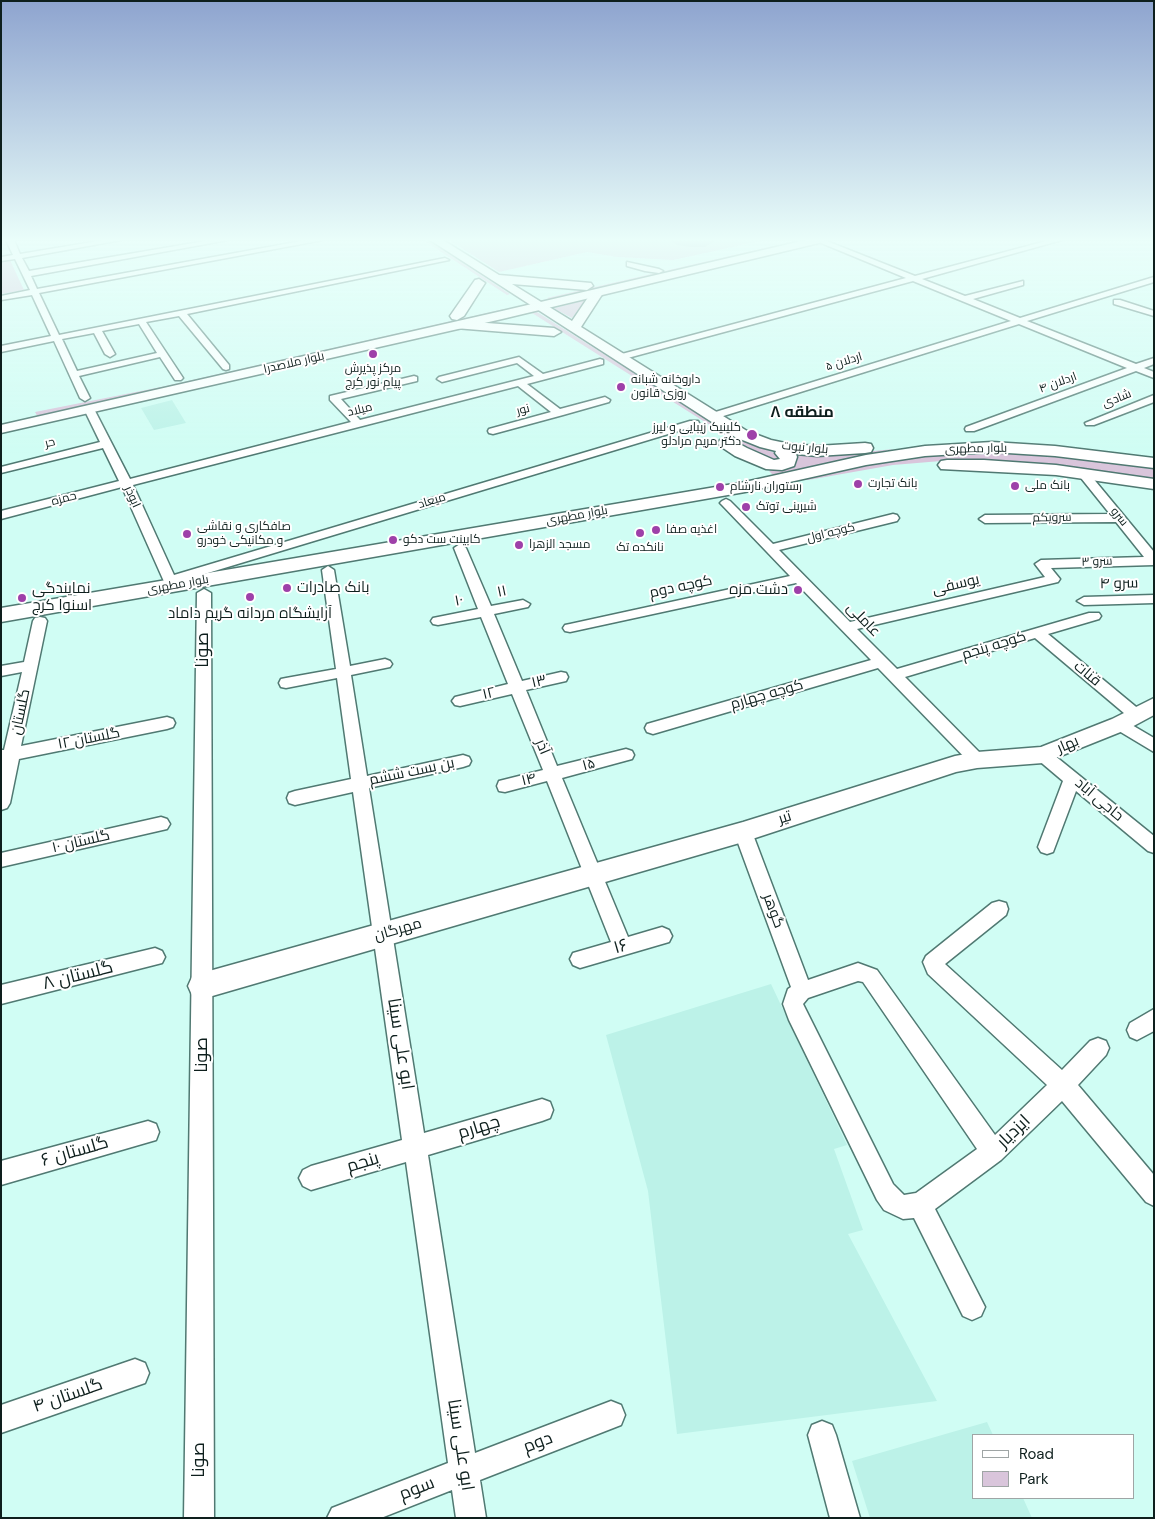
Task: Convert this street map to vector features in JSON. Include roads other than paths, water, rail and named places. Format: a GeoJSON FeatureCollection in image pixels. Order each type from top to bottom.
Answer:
{"type":"FeatureCollection","features":[{"type":"Feature","properties":{"kind":"main road"},"geometry":{"type":"LineString","coordinates":[[462,311],[458,321],[554,332]]}},
{"type":"Feature","properties":{"kind":"main road","name":"بلوار ملاصدرا"},"geometry":{"type":"LineString","coordinates":[[1,429],[10,419],[87,404],[458,321],[490,311]]}},
{"type":"Feature","properties":{"kind":"main road"},"geometry":{"type":"LineString","coordinates":[[522,311],[614,371]]}},
{"type":"Feature","properties":{"kind":"main road","name":"بلوار نبوت"},"geometry":{"type":"LineString","coordinates":[[547,311],[741,434],[766,444],[790,449],[817,451],[911,446],[992,447]]}},
{"type":"Feature","properties":{"kind":"main road"},"geometry":{"type":"LineString","coordinates":[[574,328],[582,311]]}},
{"type":"Feature","properties":{"kind":"main road","name":"بلوار ملاصدرا"},"geometry":{"type":"LineString","coordinates":[[87,404],[178,378],[226,367],[458,321]]}},
{"type":"Feature","properties":{"kind":"main road"},"geometry":{"type":"LineString","coordinates":[[679,414],[741,452],[772,465],[782,465],[788,462],[789,459],[786,454],[766,444]]}},
{"type":"Feature","properties":{"kind":"main road","name":"بلوار مطهری"},"geometry":{"type":"LineString","coordinates":[[1,615],[171,583],[284,567],[746,487],[876,458],[925,451],[992,447],[1054,451],[1154,463]]}},
{"type":"Feature","properties":{"kind":"main road"},"geometry":{"type":"LineString","coordinates":[[741,452],[755,465],[759,472],[758,478],[746,487]]}},
{"type":"Feature","properties":{"kind":"main road","name":"بلوار مطهری"},"geometry":{"type":"LineString","coordinates":[[1,628],[328,570],[726,503],[872,472],[936,465],[984,465],[1084,473],[1154,484]]}},
{"type":"Feature","properties":{"kind":"main road","name":"بهار"},"geometry":{"type":"LineString","coordinates":[[977,760],[1043,755],[1137,715]]}},
{"type":"Feature","properties":{"kind":"main road","name":"تیر"},"geometry":{"type":"LineString","coordinates":[[594,874],[743,832],[945,767],[977,760]]}},
{"type":"Feature","properties":{"kind":"main road","name":"مهرگان"},"geometry":{"type":"LineString","coordinates":[[202,986],[594,874]]}},
{"type":"Feature","properties":{"kind":"street","name":"ابوذر"},"geometry":{"type":"LineString","coordinates":[[44,311],[126,483],[171,583]]}},
{"type":"Feature","properties":{"kind":"street"},"geometry":{"type":"LineString","coordinates":[[1,349],[191,311]]}},
{"type":"Feature","properties":{"kind":"street"},"geometry":{"type":"LineString","coordinates":[[621,357],[794,311]]}},
{"type":"Feature","properties":{"kind":"street"},"geometry":{"type":"LineString","coordinates":[[994,311],[1154,374]]}},
{"type":"Feature","properties":{"kind":"street","name":"اردلان ۵"},"geometry":{"type":"LineString","coordinates":[[713,416],[1052,311]]}},
{"type":"Feature","properties":{"kind":"street"},"geometry":{"type":"LineString","coordinates":[[180,313],[226,367]]}},
{"type":"Feature","properties":{"kind":"street"},"geometry":{"type":"LineString","coordinates":[[141,321],[178,378]]}},
{"type":"Feature","properties":{"kind":"street"},"geometry":{"type":"LineString","coordinates":[[97,330],[110,354]]}},
{"type":"Feature","properties":{"kind":"street"},"geometry":{"type":"LineString","coordinates":[[74,374],[163,354]]}},
{"type":"Feature","properties":{"kind":"street"},"geometry":{"type":"LineString","coordinates":[[442,379],[518,360],[542,377]]}},
{"type":"Feature","properties":{"kind":"street","name":"اردلان ۴"},"geometry":{"type":"LineString","coordinates":[[970,428],[1154,361]]}},
{"type":"Feature","properties":{"kind":"street","name":"میلاد"},"geometry":{"type":"LineString","coordinates":[[126,483],[600,362]]}},
{"type":"Feature","properties":{"kind":"street"},"geometry":{"type":"LineString","coordinates":[[358,424],[334,398],[414,379]]}},
{"type":"Feature","properties":{"kind":"street","name":"نور"},"geometry":{"type":"LineString","coordinates":[[520,383],[559,413]]}},
{"type":"Feature","properties":{"kind":"street","name":"شادی"},"geometry":{"type":"LineString","coordinates":[[1090,423],[1154,398]]}},
{"type":"Feature","properties":{"kind":"street","name":"نور"},"geometry":{"type":"LineString","coordinates":[[493,431],[605,400]]}},
{"type":"Feature","properties":{"kind":"street","name":"میعاد"},"geometry":{"type":"LineString","coordinates":[[171,583],[281,546],[694,423]]}},
{"type":"Feature","properties":{"kind":"street","name":"حر"},"geometry":{"type":"LineString","coordinates":[[1,470],[106,444]]}},
{"type":"Feature","properties":{"kind":"street","name":"سرو"},"geometry":{"type":"LineString","coordinates":[[1084,473],[1154,561]]}},
{"type":"Feature","properties":{"kind":"street","name":"حمزه"},"geometry":{"type":"LineString","coordinates":[[1,515],[126,483]]}},
{"type":"Feature","properties":{"kind":"street","name":"عاملی"},"geometry":{"type":"LineString","coordinates":[[726,503],[977,760]]}},
{"type":"Feature","properties":{"kind":"street","name":"کوچه اول"},"geometry":{"type":"LineString","coordinates":[[770,548],[893,518]]}},
{"type":"Feature","properties":{"kind":"street","name":"سرویکم"},"geometry":{"type":"LineString","coordinates":[[985,519],[1119,518]]}},
{"type":"Feature","properties":{"kind":"street"},"geometry":{"type":"LineString","coordinates":[[281,546],[284,567]]}},
{"type":"Feature","properties":{"kind":"street","name":"آذر"},"geometry":{"type":"LineString","coordinates":[[460,548],[624,947]]}},
{"type":"Feature","properties":{"kind":"street","name":"سرو ۳"},"geometry":{"type":"LineString","coordinates":[[1040,564],[1154,561]]}},
{"type":"Feature","properties":{"kind":"street","name":"یوسفی"},"geometry":{"type":"LineString","coordinates":[[847,627],[1053,579],[1040,564]]}},
{"type":"Feature","properties":{"kind":"street","name":"ابو علی سینا"},"geometry":{"type":"LineString","coordinates":[[328,570],[471,1518]]}},
{"type":"Feature","properties":{"kind":"street","name":"کوچه دوم"},"geometry":{"type":"LineString","coordinates":[[570,628],[799,578]]}},
{"type":"Feature","properties":{"kind":"street","name":"صونا"},"geometry":{"type":"LineString","coordinates":[[199,1518],[204,593]]}},
{"type":"Feature","properties":{"kind":"street","name":"سرو ۴"},"geometry":{"type":"LineString","coordinates":[[1084,601],[1154,600]]}},
{"type":"Feature","properties":{"kind":"street","name":"۱۱"},"geometry":{"type":"LineString","coordinates":[[487,612],[523,604]]}},
{"type":"Feature","properties":{"kind":"street","name":"۱۰"},"geometry":{"type":"LineString","coordinates":[[438,621],[487,612]]}},
{"type":"Feature","properties":{"kind":"street","name":"کوچه پنجم"},"geometry":{"type":"LineString","coordinates":[[894,675],[1094,616]]}},
{"type":"Feature","properties":{"kind":"street","name":"گلستان"},"geometry":{"type":"LineString","coordinates":[[1,803],[6,755],[40,621]]}},
{"type":"Feature","properties":{"kind":"street","name":"قنات"},"geometry":{"type":"LineString","coordinates":[[1038,633],[1137,715],[1154,746]]}},
{"type":"Feature","properties":{"kind":"street","name":"کوچه چهارم"},"geometry":{"type":"LineString","coordinates":[[653,728],[881,662]]}},
{"type":"Feature","properties":{"kind":"street"},"geometry":{"type":"LineString","coordinates":[[286,684],[385,664]]}},
{"type":"Feature","properties":{"kind":"street"},"geometry":{"type":"LineString","coordinates":[[1,671],[30,666]]}},
{"type":"Feature","properties":{"kind":"street","name":"۱۳"},"geometry":{"type":"LineString","coordinates":[[517,687],[561,677]]}},
{"type":"Feature","properties":{"kind":"street","name":"۱۲"},"geometry":{"type":"LineString","coordinates":[[460,700],[517,687]]}},
{"type":"Feature","properties":{"kind":"street","name":"گلستان ۱۲"},"geometry":{"type":"LineString","coordinates":[[6,755],[167,723]]}},
{"type":"Feature","properties":{"kind":"street","name":"۱۵"},"geometry":{"type":"LineString","coordinates":[[553,774],[626,755]]}},
{"type":"Feature","properties":{"kind":"street","name":"حاجی آباد"},"geometry":{"type":"LineString","coordinates":[[1043,755],[1154,846]]}},
{"type":"Feature","properties":{"kind":"street","name":"بن بست ششم"},"geometry":{"type":"LineString","coordinates":[[295,798],[463,761]]}},
{"type":"Feature","properties":{"kind":"street","name":"۱۴"},"geometry":{"type":"LineString","coordinates":[[505,786],[553,774]]}},
{"type":"Feature","properties":{"kind":"street"},"geometry":{"type":"LineString","coordinates":[[1047,847],[1072,779]]}},
{"type":"Feature","properties":{"kind":"street","name":"گلستان ۱۰"},"geometry":{"type":"LineString","coordinates":[[1,860],[161,824]]}},
{"type":"Feature","properties":{"kind":"street","name":"گوهر"},"geometry":{"type":"LineString","coordinates":[[743,832],[802,991]]}},
{"type":"Feature","properties":{"kind":"street"},"geometry":{"type":"LineString","coordinates":[[999,908],[933,962],[935,968],[1063,1085],[1154,1194]]}},
{"type":"Feature","properties":{"kind":"street","name":"۱۶"},"geometry":{"type":"LineString","coordinates":[[580,959],[662,936]]}},
{"type":"Feature","properties":{"kind":"street","name":"گلستان ۸"},"geometry":{"type":"LineString","coordinates":[[1,995],[155,957]]}},
{"type":"Feature","properties":{"kind":"street"},"geometry":{"type":"LineString","coordinates":[[972,1307],[920,1204],[903,1207],[892,1202],[885,1192],[796,1013],[793,1004],[794,996],[802,991],[858,972],[865,972],[870,976],[993,1152]]}},
{"type":"Feature","properties":{"kind":"street","name":"ایزدیار"},"geometry":{"type":"LineString","coordinates":[[920,1204],[993,1152],[1063,1085],[1098,1048]]}},
{"type":"Feature","properties":{"kind":"street","name":"چهارم"},"geometry":{"type":"LineString","coordinates":[[416,1147],[542,1110]]}},
{"type":"Feature","properties":{"kind":"street","name":"گلستان ۶"},"geometry":{"type":"LineString","coordinates":[[1,1173],[148,1132]]}},
{"type":"Feature","properties":{"kind":"street","name":"پنجم"},"geometry":{"type":"LineString","coordinates":[[311,1178],[416,1147]]}},
{"type":"Feature","properties":{"kind":"street","name":"گلستان ۴"},"geometry":{"type":"LineString","coordinates":[[1,1419],[135,1373]]}},
{"type":"Feature","properties":{"kind":"street","name":"دوم"},"geometry":{"type":"LineString","coordinates":[[464,1471],[611,1415]]}},
{"type":"Feature","properties":{"kind":"street"},"geometry":{"type":"LineString","coordinates":[[822,1435],[845,1518]]}},
{"type":"Feature","properties":{"kind":"street","name":"سوم"},"geometry":{"type":"LineString","coordinates":[[342,1518],[464,1471]]}},
{"type":"Feature","properties":{"kind":"place","name":"مرکز پذیرش پیام نور کرج"},"geometry":{"type":"Point","coordinates":[373,354]}},
{"type":"Feature","properties":{"kind":"place","name":"داروخانه شبانه روزی قانون"},"geometry":{"type":"Point","coordinates":[621,387]}},
{"type":"Feature","properties":{"kind":"place","name":"کلینیک زیبایی و لیرز دکتر مریم مرادلو"},"geometry":{"type":"Point","coordinates":[752,435]}},
{"type":"Feature","properties":{"kind":"place","name":"بانک تجارت"},"geometry":{"type":"Point","coordinates":[858,484]}},
{"type":"Feature","properties":{"kind":"place","name":"بانک ملی"},"geometry":{"type":"Point","coordinates":[1015,486]}},
{"type":"Feature","properties":{"kind":"place","name":"رستوران نارشام"},"geometry":{"type":"Point","coordinates":[720,487]}},
{"type":"Feature","properties":{"kind":"place","name":"شیرینی توتک"},"geometry":{"type":"Point","coordinates":[746,507]}},
{"type":"Feature","properties":{"kind":"place","name":"اغذیه صفا"},"geometry":{"type":"Point","coordinates":[656,530]}},
{"type":"Feature","properties":{"kind":"place","name":"نانکده تک"},"geometry":{"type":"Point","coordinates":[640,533]}},
{"type":"Feature","properties":{"kind":"place","name":"صافکاری و نقاشی و مکانیکی خودرو"},"geometry":{"type":"Point","coordinates":[187,534]}},
{"type":"Feature","properties":{"kind":"place","name":"کابینت ست دکو"},"geometry":{"type":"Point","coordinates":[393,540]}},
{"type":"Feature","properties":{"kind":"place","name":"مسجد الزهرا"},"geometry":{"type":"Point","coordinates":[519,545]}},
{"type":"Feature","properties":{"kind":"place","name":"بانک صادرات"},"geometry":{"type":"Point","coordinates":[287,588]}},
{"type":"Feature","properties":{"kind":"place","name":"دشت مزه"},"geometry":{"type":"Point","coordinates":[798,590]}},
{"type":"Feature","properties":{"kind":"place","name":"آرایشگاه مردانه گریم داماد"},"geometry":{"type":"Point","coordinates":[250,597]}},
{"type":"Feature","properties":{"kind":"place","name":"نمایندگی اسنوا کرج"},"geometry":{"type":"Point","coordinates":[22,598]}},
{"type":"Feature","properties":{"kind":"district","name":"منطقه ۸"},"geometry":{"type":"Point","coordinates":[802,413]}}]}
